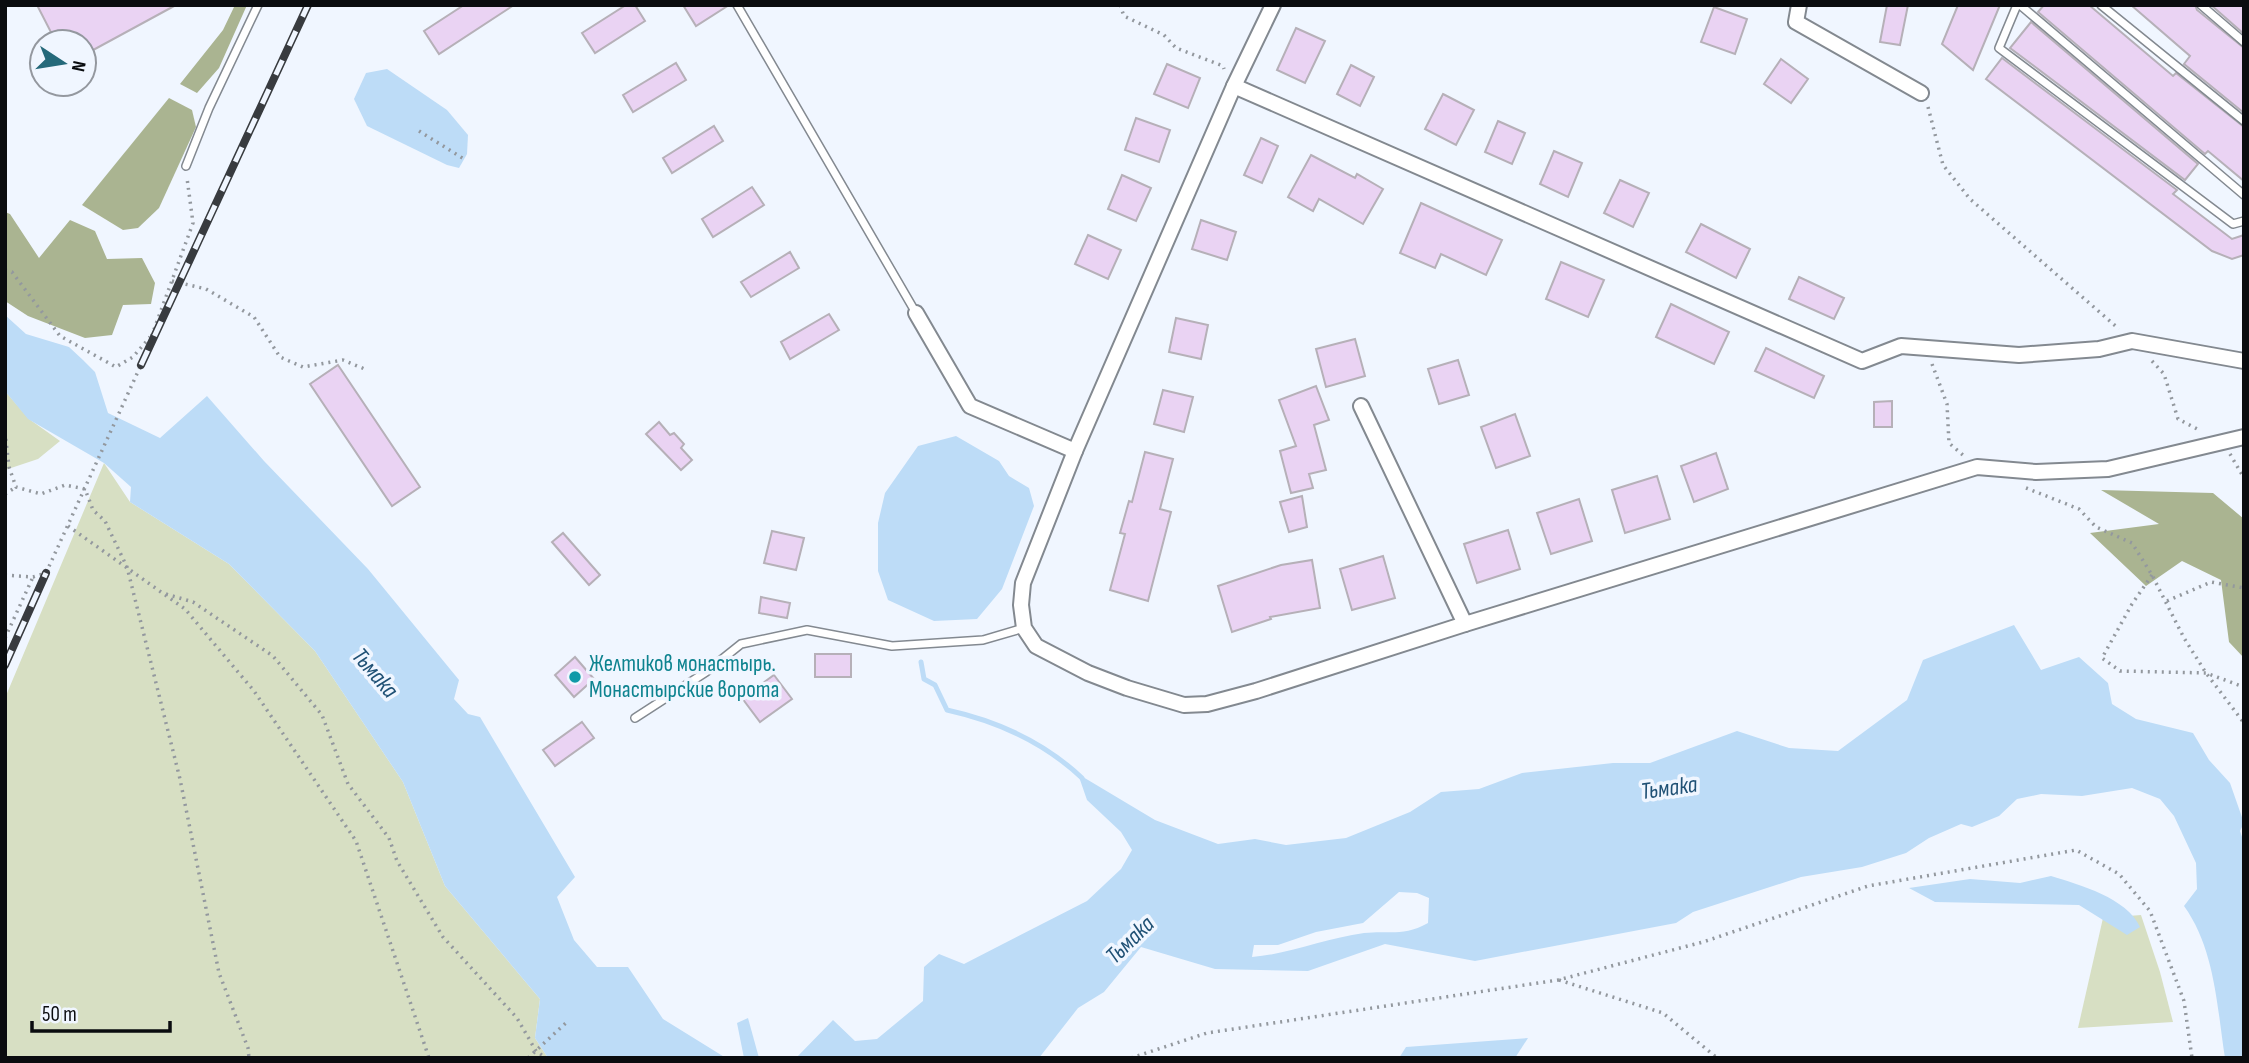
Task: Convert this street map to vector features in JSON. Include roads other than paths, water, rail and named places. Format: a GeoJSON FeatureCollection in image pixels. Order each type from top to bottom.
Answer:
{"type":"FeatureCollection","features":[{"type":"Feature","properties":{"kind":"street"},"geometry":{"type":"LineString","coordinates":[[1273,5],[1234,86],[1075,451],[1023,583],[1021,605],[1024,628],[1036,646],[1088,673],[1184,705],[1207,704],[1977,467],[2036,472],[2108,469],[2244,437]]}},
{"type":"Feature","properties":{"kind":"street"},"geometry":{"type":"LineString","coordinates":[[1799,5],[1796,22],[1921,93]]}},
{"type":"Feature","properties":{"kind":"street"},"geometry":{"type":"LineString","coordinates":[[1234,86],[1862,361],[1901,346],[2019,355],[2099,349],[2132,341],[2244,361]]}},
{"type":"Feature","properties":{"kind":"street"},"geometry":{"type":"LineString","coordinates":[[916,313],[970,406],[1075,451]]}},
{"type":"Feature","properties":{"kind":"street"},"geometry":{"type":"LineString","coordinates":[[1361,406],[1465,624]]}},
{"type":"Feature","properties":{"kind":"lane"},"geometry":{"type":"LineString","coordinates":[[186,166],[209,108],[258,5]]}},
{"type":"Feature","properties":{"kind":"lane"},"geometry":{"type":"LineString","coordinates":[[737,5],[916,313]]}},
{"type":"Feature","properties":{"kind":"lane"},"geometry":{"type":"LineString","coordinates":[[2244,195],[2018,5],[1999,48],[2233,224],[2244,221]]}},
{"type":"Feature","properties":{"kind":"lane"},"geometry":{"type":"LineString","coordinates":[[2101,5],[2244,121]]}},
{"type":"Feature","properties":{"kind":"lane"},"geometry":{"type":"LineString","coordinates":[[2201,5],[2244,42]]}},
{"type":"Feature","properties":{"kind":"lane"},"geometry":{"type":"LineString","coordinates":[[635,718],[706,672],[741,645],[807,630],[892,646],[983,640],[1024,628]]}},
{"type":"Feature","properties":{"kind":"water"},"geometry":{"type":"Polygon","coordinates":[[[387,69],[447,110],[468,135],[467,154],[459,168],[447,165],[367,126],[354,99],[366,73],[387,69]]]}},
{"type":"Feature","properties":{"kind":"water","name":"Тьмака"},"geometry":{"type":"Polygon","coordinates":[[[5,315],[26,334],[69,347],[95,372],[108,413],[160,438],[207,396],[264,461],[368,569],[459,680],[454,699],[468,714],[480,717],[575,877],[557,897],[574,940],[597,967],[628,967],[663,1019],[726,1058],[548,1058],[535,1038],[540,999],[445,886],[403,782],[315,651],[229,564],[130,502],[131,487],[104,463],[28,419],[5,391],[5,315]]]}},
{"type":"Feature","properties":{"kind":"water"},"geometry":{"type":"Polygon","coordinates":[[[956,436],[999,461],[1009,476],[1029,488],[1034,506],[1002,589],[977,619],[934,621],[888,600],[878,571],[878,523],[885,493],[918,446],[956,436]]]}},
{"type":"Feature","properties":{"kind":"water","name":"Тьмака"},"geometry":{"type":"Polygon","coordinates":[[[2014,625],[2041,670],[2079,657],[2108,683],[2112,704],[2136,719],[2193,733],[2209,760],[2230,783],[2244,823],[2240,831],[2244,843],[2244,1058],[2225,1058],[2217,999],[2208,960],[2194,923],[2184,906],[2197,889],[2196,863],[2174,816],[2160,799],[2132,788],[2082,796],[2041,794],[2017,799],[1999,816],[1972,827],[1961,824],[1929,838],[1906,853],[1862,867],[1801,877],[1693,912],[1676,923],[1475,961],[1385,944],[1308,971],[1215,969],[1141,947],[1104,992],[1078,1008],[1039,1058],[796,1058],[833,1020],[855,1041],[877,1039],[923,1001],[924,967],[939,954],[964,964],[1087,901],[1121,869],[1132,850],[1121,832],[1087,800],[1078,774],[1155,820],[1218,844],[1255,839],[1286,845],[1346,838],[1410,812],[1441,792],[1479,789],[1522,773],[1613,763],[1650,763],[1737,731],[1789,748],[1838,751],[1907,700],[1923,660],[2014,625]],[[1399,892],[1363,923],[1316,932],[1278,945],[1254,945],[1252,957],[1280,953],[1350,935],[1404,932],[1419,927],[1428,923],[1429,898],[1417,893],[1399,892]]]}},
{"type":"Feature","properties":{"kind":"water"},"geometry":{"type":"Polygon","coordinates":[[[2051,876],[2114,900],[2134,917],[2140,927],[2127,935],[2079,905],[1935,902],[1909,888],[1970,879],[2020,883],[2051,876]]]}},
{"type":"Feature","properties":{"kind":"water"},"geometry":{"type":"Polygon","coordinates":[[[748,1018],[759,1058],[744,1058],[737,1023],[748,1018]]]}},
{"type":"Feature","properties":{"kind":"water"},"geometry":{"type":"Polygon","coordinates":[[[1528,1038],[1515,1058],[1399,1058],[1406,1047],[1528,1038]]]}},
{"type":"Feature","properties":{"kind":"waterway"},"geometry":{"type":"LineString","coordinates":[[921,662],[924,679],[935,685],[947,710],[984,720],[1019,735],[1052,754],[1082,778]]}},
{"type":"Feature","properties":{"kind":"railway"},"geometry":{"type":"LineString","coordinates":[[141,365],[308,5]]}},
{"type":"Feature","properties":{"kind":"railway"},"geometry":{"type":"LineString","coordinates":[[5,665],[46,573]]}},
{"type":"Feature","properties":{"kind":"place","name":"Желтиков монастырь. Монастырские ворота"},"geometry":{"type":"Point","coordinates":[575,677]}}]}
